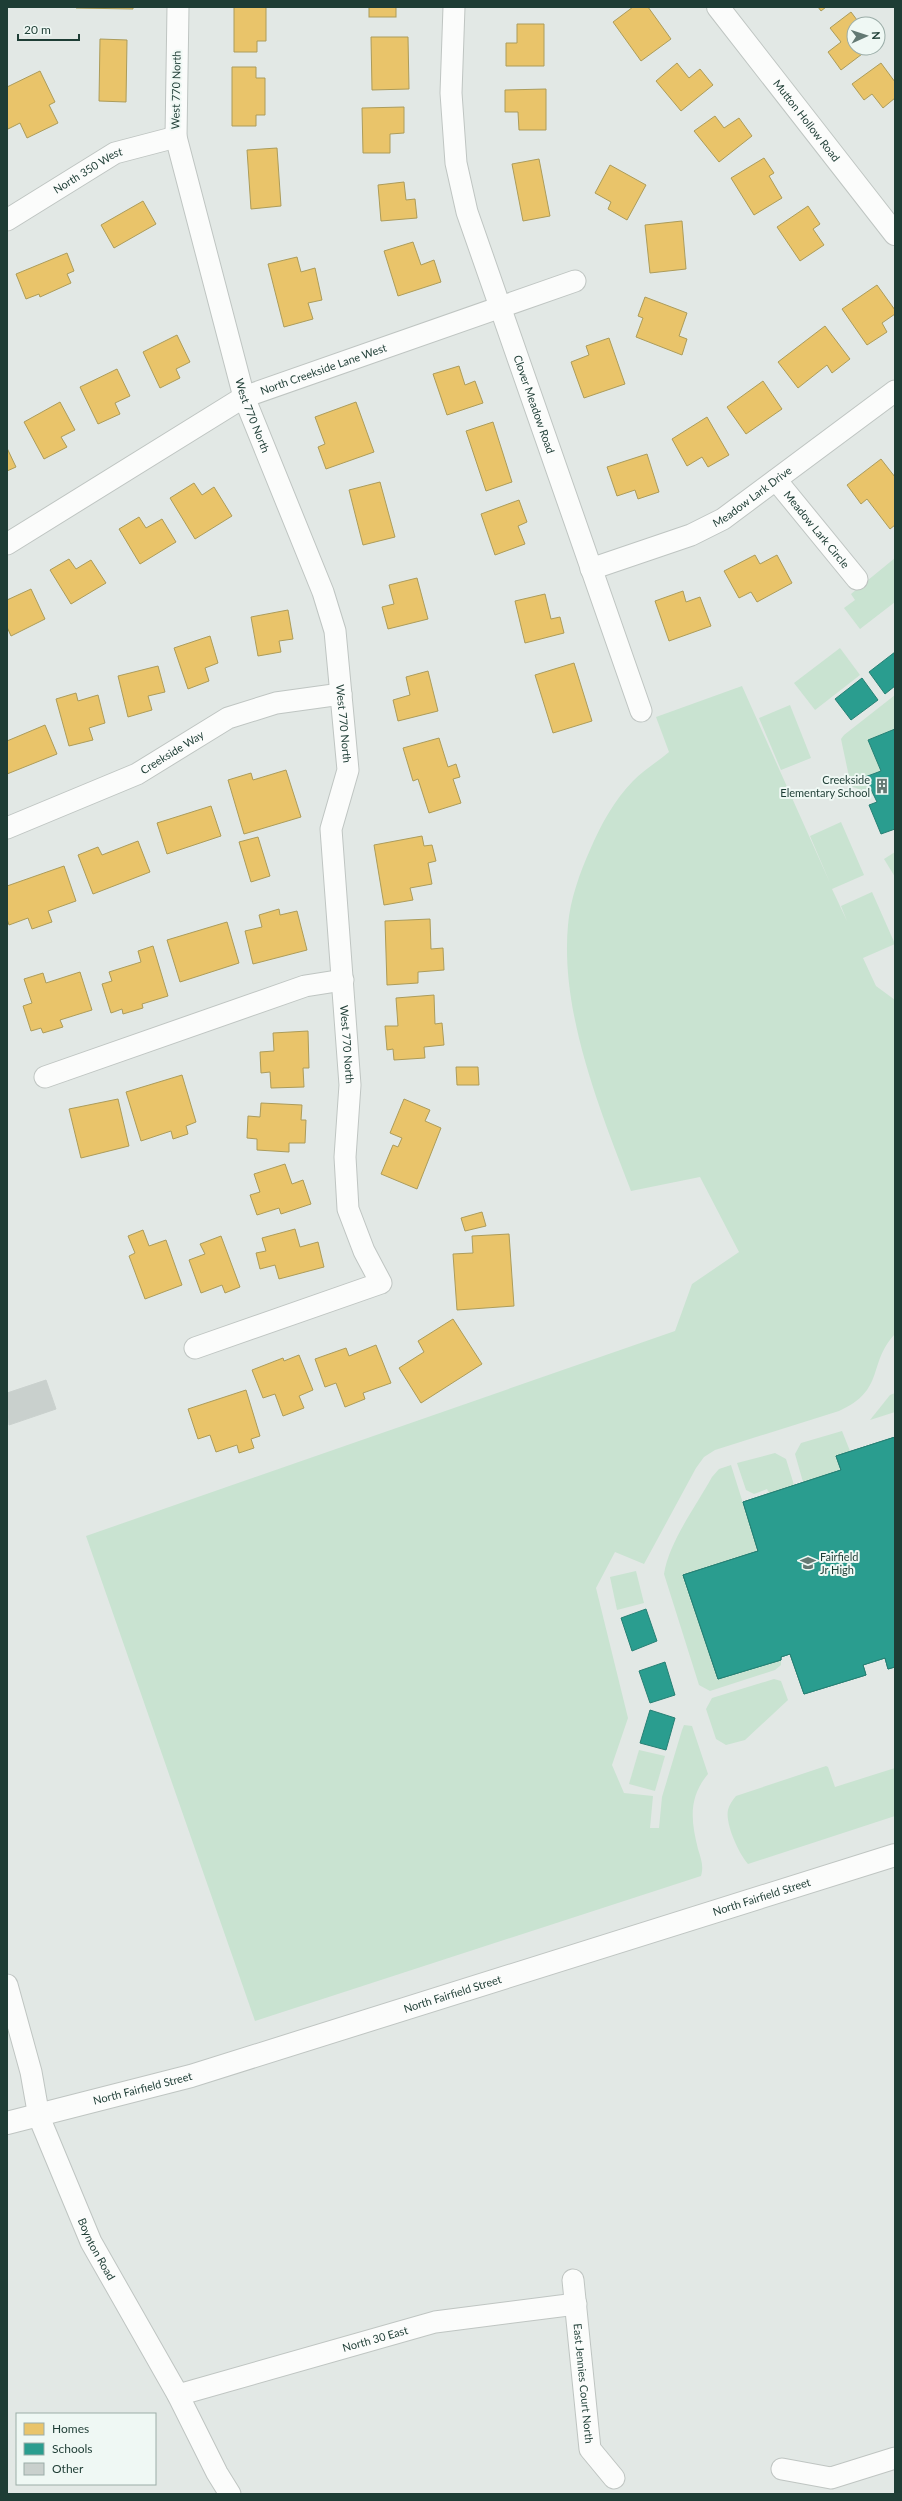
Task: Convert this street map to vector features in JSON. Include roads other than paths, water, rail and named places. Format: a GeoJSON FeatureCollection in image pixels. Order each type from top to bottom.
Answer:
{"type":"FeatureCollection","features":[{"type":"Feature","properties":{"kind":"street","name":"West 770 North"},"geometry":{"type":"LineString","coordinates":[[178,7],[176,137],[244,397],[323,592],[335,632],[348,770],[331,829],[350,1085],[345,1157],[348,1209],[364,1252],[381,1283],[195,1348]]}},
{"type":"Feature","properties":{"kind":"street","name":"Clover Meadow Road"},"geometry":{"type":"LineString","coordinates":[[454,7],[451,93],[456,163],[467,212],[641,711]]}},
{"type":"Feature","properties":{"kind":"street","name":"Mutton Hollow Road"},"geometry":{"type":"LineString","coordinates":[[718,7],[895,234]]}},
{"type":"Feature","properties":{"kind":"street","name":"North 350 West"},"geometry":{"type":"LineString","coordinates":[[7,220],[115,153],[176,137]]}},
{"type":"Feature","properties":{"kind":"street","name":"North Creekside Lane West"},"geometry":{"type":"LineString","coordinates":[[7,544],[244,397],[575,281]]}},
{"type":"Feature","properties":{"kind":"street","name":"Meadow Lark Drive"},"geometry":{"type":"LineString","coordinates":[[591,569],[691,536],[723,519],[895,391]]}},
{"type":"Feature","properties":{"kind":"street","name":"Meadow Lark Circle"},"geometry":{"type":"LineString","coordinates":[[776,480],[857,579]]}},
{"type":"Feature","properties":{"kind":"street","name":"Creekside Way"},"geometry":{"type":"LineString","coordinates":[[7,828],[137,774],[228,718],[276,703],[341,694]]}},
{"type":"Feature","properties":{"kind":"street"},"geometry":{"type":"LineString","coordinates":[[45,1077],[305,986],[343,980]]}},
{"type":"Feature","properties":{"kind":"street","name":"North Fairfield Street"},"geometry":{"type":"LineString","coordinates":[[7,2123],[198,2074],[895,1855]]}},
{"type":"Feature","properties":{"kind":"street","name":"Boynton Road"},"geometry":{"type":"LineString","coordinates":[[7,1986],[29,2064],[39,2116],[91,2242],[178,2395],[217,2473],[230,2494]]}},
{"type":"Feature","properties":{"kind":"street","name":"East Jennies Court North"},"geometry":{"type":"LineString","coordinates":[[573,2280],[590,2449],[614,2478]]}},
{"type":"Feature","properties":{"kind":"street","name":"North 30 East"},"geometry":{"type":"LineString","coordinates":[[178,2395],[436,2322],[576,2304]]}},
{"type":"Feature","properties":{"kind":"street"},"geometry":{"type":"LineString","coordinates":[[782,2469],[831,2478],[895,2458]]}},
{"type":"Feature","properties":{"kind":"place","name":"Creekside Elementary School"},"geometry":{"type":"Point","coordinates":[882,786]}},
{"type":"Feature","properties":{"kind":"place","name":"Fairfield Jr High"},"geometry":{"type":"Point","coordinates":[808,1563]}}]}
